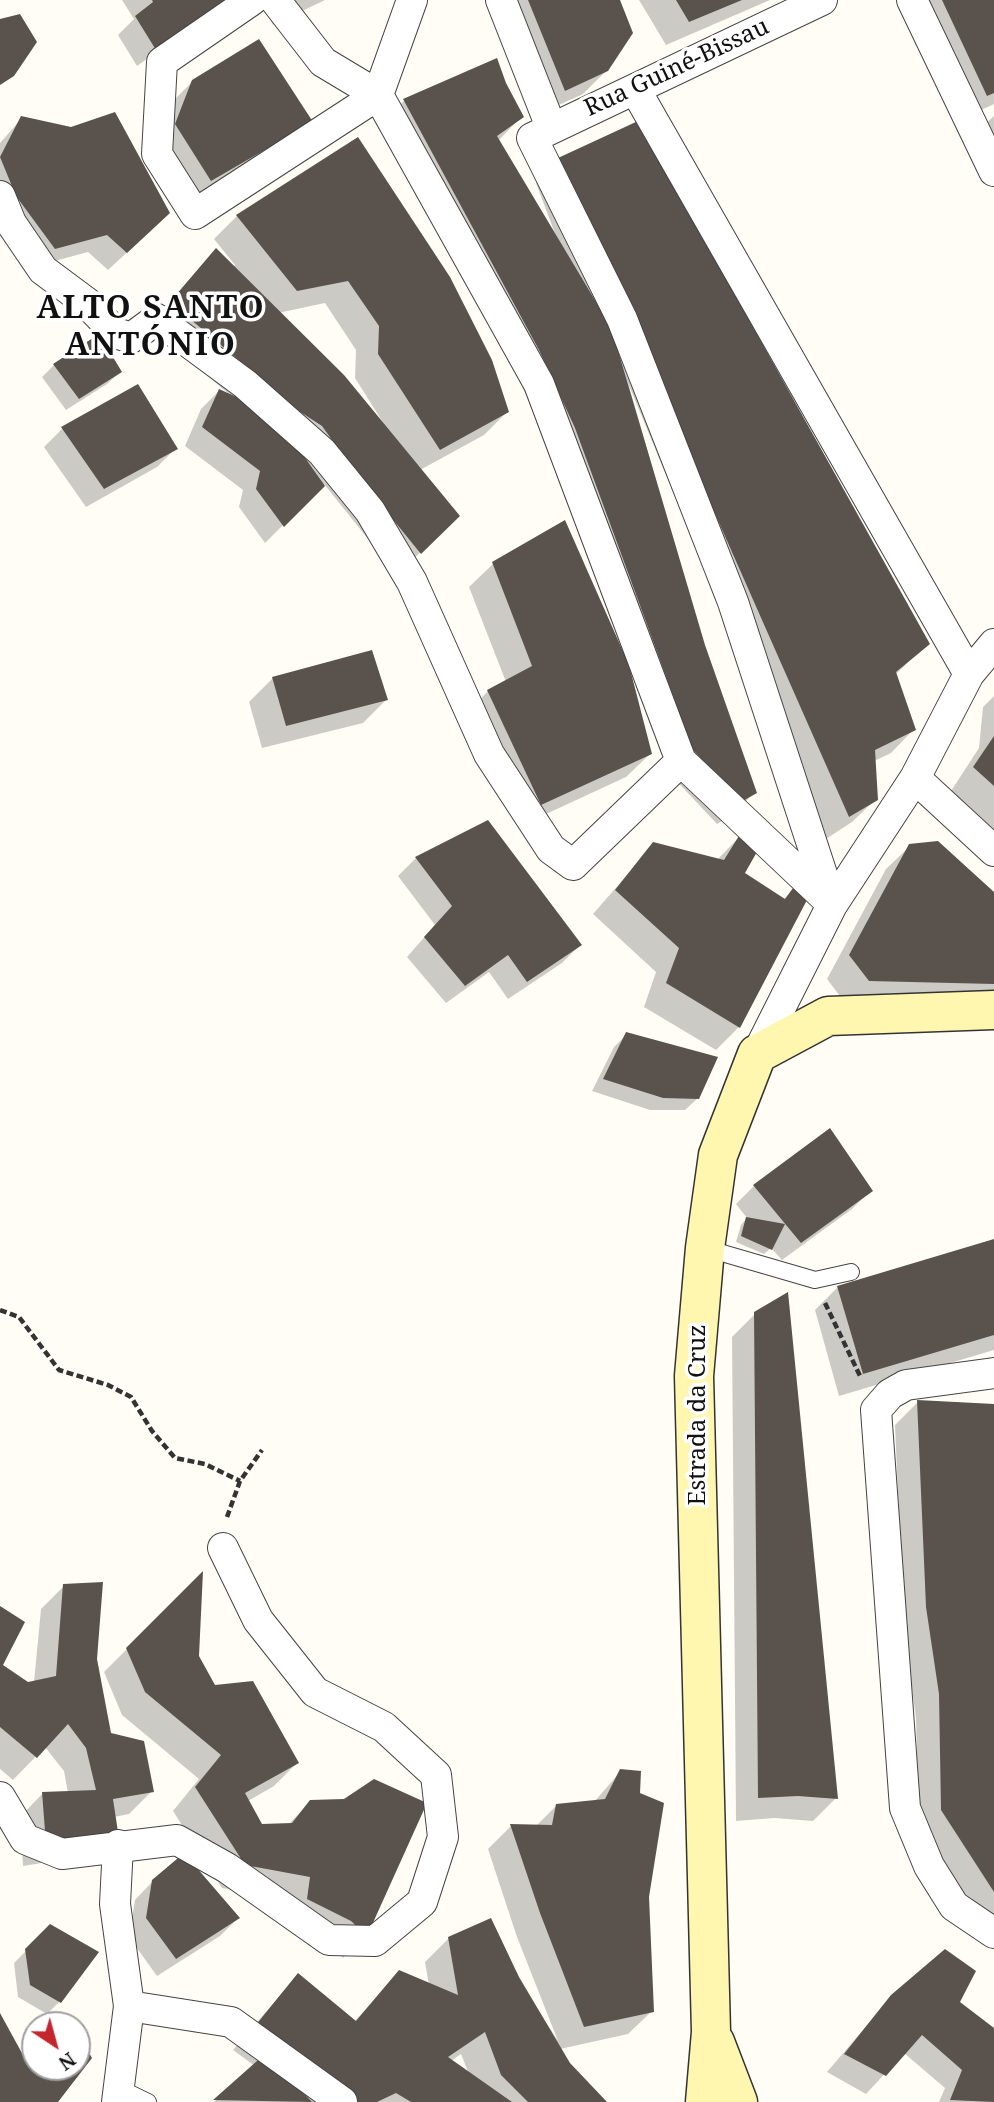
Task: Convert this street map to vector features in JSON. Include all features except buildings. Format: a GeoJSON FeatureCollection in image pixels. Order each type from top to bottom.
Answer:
{"type":"FeatureCollection","features":[{"type":"Feature","properties":{"kind":"street"},"geometry":{"type":"LineString","coordinates":[[252,0],[162,62],[157,154],[195,214],[379,95],[412,0]]}},
{"type":"Feature","properties":{"kind":"street"},"geometry":{"type":"LineString","coordinates":[[275,0],[323,62],[379,95],[539,384],[681,761],[832,905]]}},
{"type":"Feature","properties":{"kind":"street"},"geometry":{"type":"LineString","coordinates":[[501,0],[541,132],[622,319],[733,602],[832,905]]}},
{"type":"Feature","properties":{"kind":"street","name":"Rua Guiné-Bissau"},"geometry":{"type":"LineString","coordinates":[[541,132],[822,0]]}},
{"type":"Feature","properties":{"kind":"street"},"geometry":{"type":"LineString","coordinates":[[912,0],[994,171]]}},
{"type":"Feature","properties":{"kind":"street"},"geometry":{"type":"LineString","coordinates":[[635,89],[969,674]]}},
{"type":"Feature","properties":{"kind":"street"},"geometry":{"type":"LineString","coordinates":[[0,196],[11,223],[43,270],[86,302],[116,333],[131,338],[157,319],[245,384],[322,452],[370,511],[412,582],[444,660],[489,754],[551,849],[573,865],[681,761]]}},
{"type":"Feature","properties":{"kind":"street"},"geometry":{"type":"LineString","coordinates":[[757,1054],[832,905],[915,778],[969,674],[994,644]]}},
{"type":"Feature","properties":{"kind":"street"},"geometry":{"type":"LineString","coordinates":[[915,778],[994,851]]}},
{"type":"Feature","properties":{"kind":"street"},"geometry":{"type":"LineString","coordinates":[[757,1054],[828,1016],[994,1010]]}},
{"type":"Feature","properties":{"kind":"street","name":"Estrada da Cruz"},"geometry":{"type":"LineString","coordinates":[[705,2102],[711,2032],[694,1376],[705,1248],[718,1155],[757,1054]]}},
{"type":"Feature","properties":{"kind":"street"},"geometry":{"type":"LineString","coordinates":[[994,1373],[906,1385],[890,1394],[876,1410],[905,1808],[929,1866],[954,1906],[994,1933]]}},
{"type":"Feature","properties":{"kind":"street"},"geometry":{"type":"LineString","coordinates":[[0,1797],[25,1839],[62,1854],[118,1845],[177,1840],[227,1868],[329,1940],[375,1941],[422,1902],[443,1837],[436,1774],[384,1727],[315,1692],[258,1620],[223,1548]]}},
{"type":"Feature","properties":{"kind":"street"},"geometry":{"type":"LineString","coordinates":[[118,1845],[115,1904],[129,2006],[118,2095]]}},
{"type":"Feature","properties":{"kind":"street"},"geometry":{"type":"LineString","coordinates":[[129,2006],[231,2022],[342,2102]]}},
{"type":"Feature","properties":{"kind":"street","name":"Estrada da Cruz"},"geometry":{"type":"LineString","coordinates":[[711,2032],[738,2102]]}},
{"type":"Feature","properties":{"kind":"lane"},"geometry":{"type":"LineString","coordinates":[[705,1248],[815,1280],[851,1272]]}},
{"type":"Feature","properties":{"kind":"lane"},"geometry":{"type":"LineString","coordinates":[[118,2095],[148,2102]]}},
{"type":"Feature","properties":{"kind":"path"},"geometry":{"type":"LineString","coordinates":[[815,1280],[876,1410]]}},
{"type":"Feature","properties":{"kind":"path"},"geometry":{"type":"LineString","coordinates":[[0,1310],[19,1317],[59,1370],[108,1385],[131,1397],[152,1431],[175,1458],[205,1464],[240,1481]]}},
{"type":"Feature","properties":{"kind":"path"},"geometry":{"type":"LineString","coordinates":[[223,1548],[225,1522],[240,1481],[262,1450]]}},
{"type":"Feature","properties":{"kind":"district","name":"ALTO SANTO ANTÓNIO"},"geometry":{"type":"Point","coordinates":[151,328]}}]}
